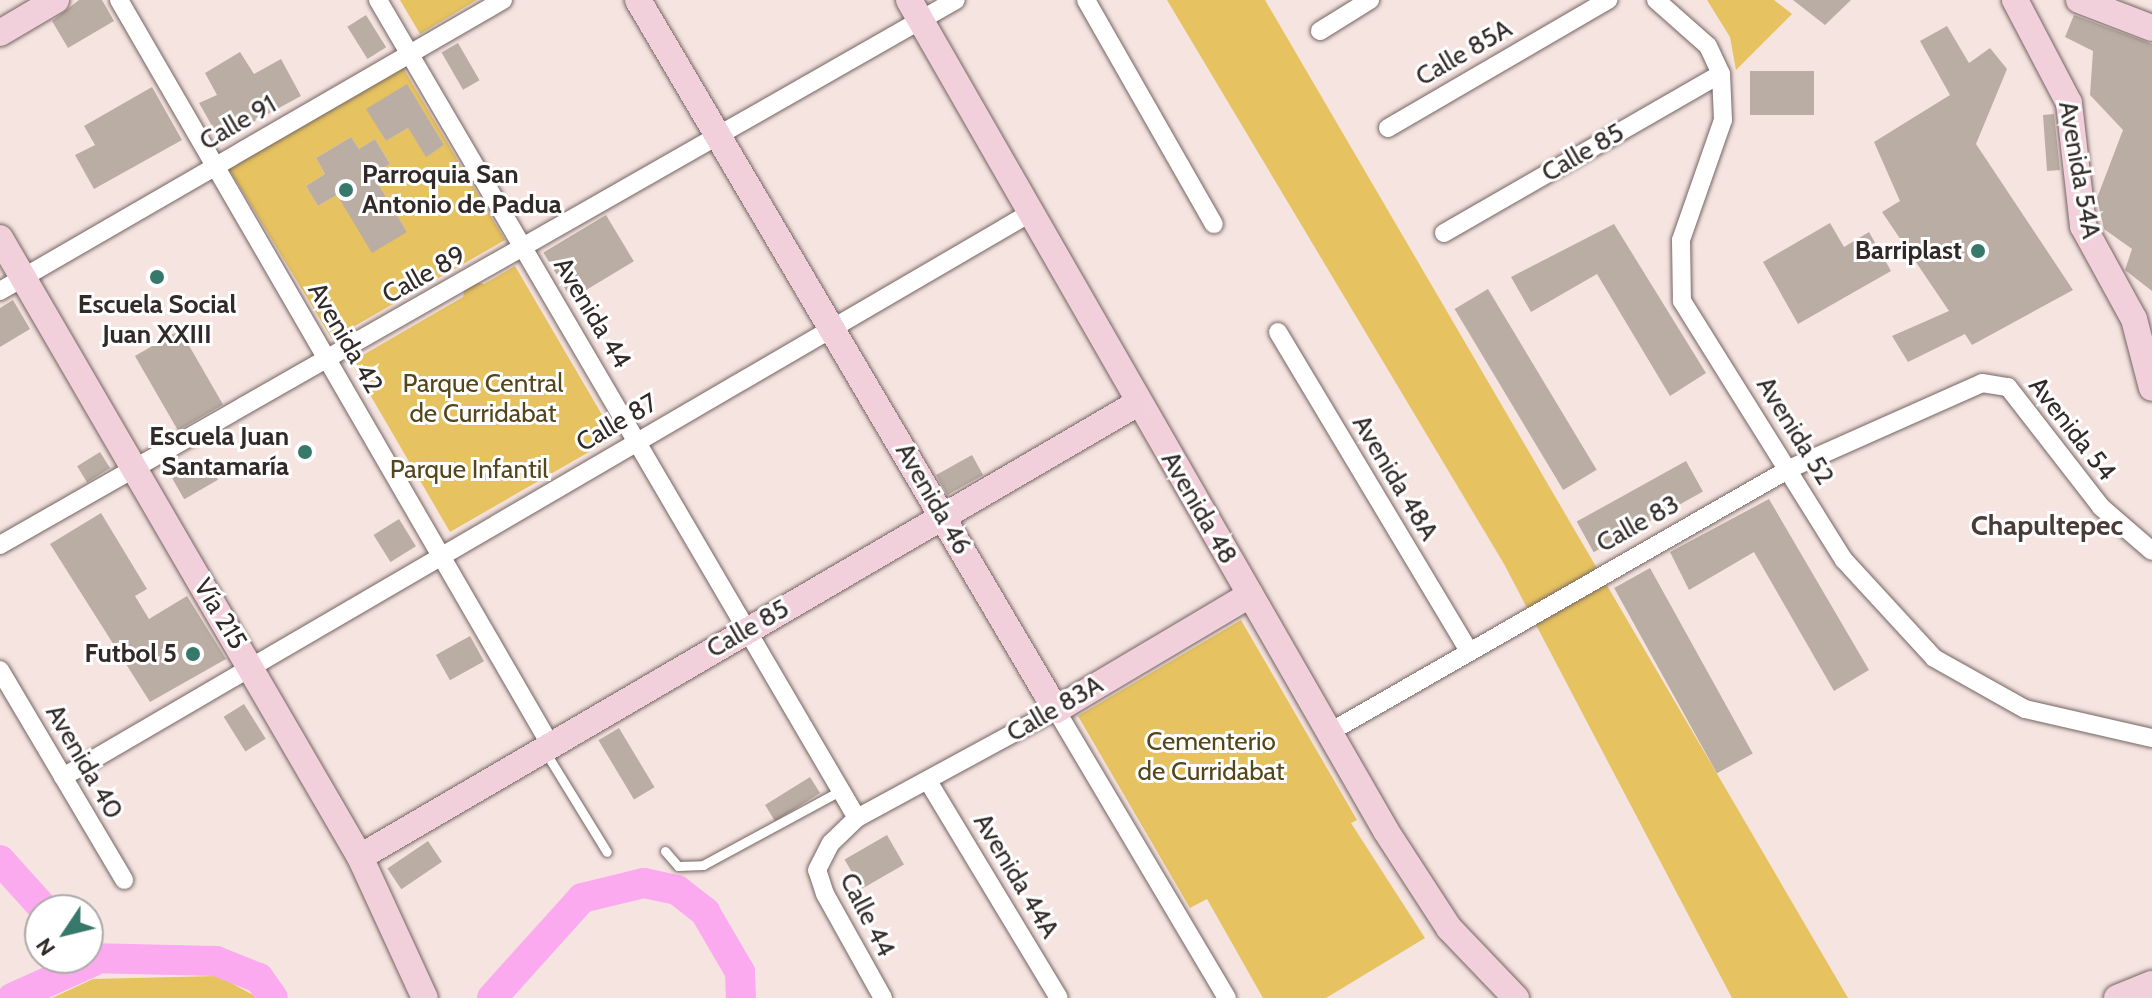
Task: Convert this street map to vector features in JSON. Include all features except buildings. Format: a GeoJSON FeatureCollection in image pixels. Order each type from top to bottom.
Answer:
{"type":"FeatureCollection","features":[{"type":"Feature","properties":{"kind":"main road"},"geometry":{"type":"LineString","coordinates":[[0,33],[56,0]]}},
{"type":"Feature","properties":{"kind":"main road","name":"Avenida 46"},"geometry":{"type":"LineString","coordinates":[[638,0],[1056,710]]}},
{"type":"Feature","properties":{"kind":"main road","name":"Avenida 54A"},"geometry":{"type":"LineString","coordinates":[[2015,0],[2069,103],[2083,226],[2134,319],[2152,388]]}},
{"type":"Feature","properties":{"kind":"main road"},"geometry":{"type":"LineString","coordinates":[[2079,0],[2152,28]]}},
{"type":"Feature","properties":{"kind":"main road","name":"Avenida 48"},"geometry":{"type":"LineString","coordinates":[[915,10],[1138,403],[1330,732],[1449,928],[1516,998]]}},
{"type":"Feature","properties":{"kind":"main road","name":"Vía 215"},"geometry":{"type":"LineString","coordinates":[[0,238],[360,857],[425,998]]}},
{"type":"Feature","properties":{"kind":"main road","name":"Calle 85"},"geometry":{"type":"LineString","coordinates":[[360,857],[1138,403]]}},
{"type":"Feature","properties":{"kind":"main road","name":"Calle 83A"},"geometry":{"type":"LineString","coordinates":[[1056,710],[1250,595]]}},
{"type":"Feature","properties":{"kind":"main road"},"geometry":{"type":"LineString","coordinates":[[2117,998],[2151,989]]}},
{"type":"Feature","properties":{"kind":"street","name":"Avenida 42"},"geometry":{"type":"LineString","coordinates":[[119,0],[439,554],[546,746]]}},
{"type":"Feature","properties":{"kind":"street","name":"Avenida 44"},"geometry":{"type":"LineString","coordinates":[[378,0],[857,818]]}},
{"type":"Feature","properties":{"kind":"street","name":"Calle 91"},"geometry":{"type":"LineString","coordinates":[[0,291],[503,0]]}},
{"type":"Feature","properties":{"kind":"street","name":"Calle 89"},"geometry":{"type":"LineString","coordinates":[[0,545],[719,136],[915,10],[956,0]]}},
{"type":"Feature","properties":{"kind":"street"},"geometry":{"type":"LineString","coordinates":[[1086,0],[1214,224]]}},
{"type":"Feature","properties":{"kind":"street"},"geometry":{"type":"LineString","coordinates":[[1320,31],[1370,0]]}},
{"type":"Feature","properties":{"kind":"street","name":"Calle 85A"},"geometry":{"type":"LineString","coordinates":[[1388,128],[1608,0]]}},
{"type":"Feature","properties":{"kind":"street","name":"Avenida 52"},"geometry":{"type":"LineString","coordinates":[[1656,0],[1708,46],[1721,74],[1723,120],[1681,240],[1682,301],[1844,560],[1934,658],[2025,709],[2152,738]]}},
{"type":"Feature","properties":{"kind":"street","name":"Calle 85"},"geometry":{"type":"LineString","coordinates":[[1444,233],[1721,74]]}},
{"type":"Feature","properties":{"kind":"street","name":"Calle 87"},"geometry":{"type":"LineString","coordinates":[[63,777],[439,554],[1032,212]]}},
{"type":"Feature","properties":{"kind":"street","name":"Avenida 48A"},"geometry":{"type":"LineString","coordinates":[[1278,332],[1468,650]]}},
{"type":"Feature","properties":{"kind":"street","name":"Calle 83"},"geometry":{"type":"LineString","coordinates":[[1330,732],[1468,650],[1789,469],[1982,383]]}},
{"type":"Feature","properties":{"kind":"street","name":"Avenida 54"},"geometry":{"type":"LineString","coordinates":[[1982,383],[2008,387],[2101,507],[2152,551]]}},
{"type":"Feature","properties":{"kind":"street","name":"Avenida 40"},"geometry":{"type":"LineString","coordinates":[[0,670],[124,880]]}},
{"type":"Feature","properties":{"kind":"street","name":"Calle 83A"},"geometry":{"type":"LineString","coordinates":[[857,818],[1056,710]]}},
{"type":"Feature","properties":{"kind":"street","name":"Avenida 46"},"geometry":{"type":"LineString","coordinates":[[1056,710],[1227,998]]}},
{"type":"Feature","properties":{"kind":"street","name":"Avenida 44A"},"geometry":{"type":"LineString","coordinates":[[928,781],[1059,998]]}},
{"type":"Feature","properties":{"kind":"street","name":"Calle 44"},"geometry":{"type":"LineString","coordinates":[[857,818],[817,870],[883,998]]}},
{"type":"Feature","properties":{"kind":"lane","name":"Avenida 42"},"geometry":{"type":"LineString","coordinates":[[546,746],[607,852]]}},
{"type":"Feature","properties":{"kind":"lane"},"geometry":{"type":"LineString","coordinates":[[665,851],[678,866],[703,865],[840,791]]}},
{"type":"Feature","properties":{"kind":"green space"},"geometry":{"type":"Polygon","coordinates":[[[400,0],[477,0],[420,34],[400,0]]]}},
{"type":"Feature","properties":{"kind":"green space"},"geometry":{"type":"Polygon","coordinates":[[[1167,0],[1265,0],[1848,998],[1732,998],[1504,564],[1167,0]]]}},
{"type":"Feature","properties":{"kind":"green space"},"geometry":{"type":"Polygon","coordinates":[[[1707,0],[1774,0],[1792,14],[1736,70],[1730,37],[1707,0]]]}},
{"type":"Feature","properties":{"kind":"green space"},"geometry":{"type":"Polygon","coordinates":[[[403,68],[505,240],[332,339],[229,169],[403,68]],[[407,85],[367,109],[386,141],[408,128],[426,156],[444,145],[407,85]],[[351,137],[316,158],[325,174],[306,186],[318,206],[337,195],[407,232],[373,175],[390,164],[375,139],[359,149],[351,137]]]}},
{"type":"Feature","properties":{"kind":"green space","name":"Parque Central de Curridabat"},"geometry":{"type":"Polygon","coordinates":[[[515,266],[615,437],[450,532],[351,362],[463,297],[467,280],[484,284],[515,266]]]}},
{"type":"Feature","properties":{"kind":"green space","name":"Cementerio de Curridabat"},"geometry":{"type":"Polygon","coordinates":[[[1241,620],[1357,820],[1351,823],[1425,938],[1326,998],[1263,998],[1207,899],[1190,908],[1078,716],[1241,620]]]}},
{"type":"Feature","properties":{"kind":"green space"},"geometry":{"type":"Polygon","coordinates":[[[218,976],[259,998],[52,998],[93,979],[218,976]]]}},
{"type":"Feature","properties":{"kind":"waterway"},"geometry":{"type":"LineString","coordinates":[[0,860],[31,894]]}},
{"type":"Feature","properties":{"kind":"waterway"},"geometry":{"type":"LineString","coordinates":[[492,998],[582,898],[644,883],[677,890],[705,912],[740,972],[741,998]]}},
{"type":"Feature","properties":{"kind":"waterway"},"geometry":{"type":"LineString","coordinates":[[104,958],[216,961],[259,978],[273,998]]}},
{"type":"Feature","properties":{"kind":"waterway"},"geometry":{"type":"LineString","coordinates":[[12,998],[65,974]]}},
{"type":"Feature","properties":{"kind":"place","name":"Parroquia San Antonio de Padua"},"geometry":{"type":"Point","coordinates":[346,190]}},
{"type":"Feature","properties":{"kind":"place","name":"Barriplast"},"geometry":{"type":"Point","coordinates":[1978,251]}},
{"type":"Feature","properties":{"kind":"place","name":"Escuela Social Juan XXIII"},"geometry":{"type":"Point","coordinates":[157,277]}},
{"type":"Feature","properties":{"kind":"place","name":"Escuela Juan Santamaría"},"geometry":{"type":"Point","coordinates":[305,452]}},
{"type":"Feature","properties":{"kind":"place","name":"Futbol 5"},"geometry":{"type":"Point","coordinates":[193,654]}},
{"type":"Feature","properties":{"kind":"district","name":"Chapultepec"},"geometry":{"type":"Point","coordinates":[2047,525]}},
{"type":"Feature","properties":{"kind":"park label","name":"Parque Infantil"},"geometry":{"type":"Point","coordinates":[469,470]}}]}
